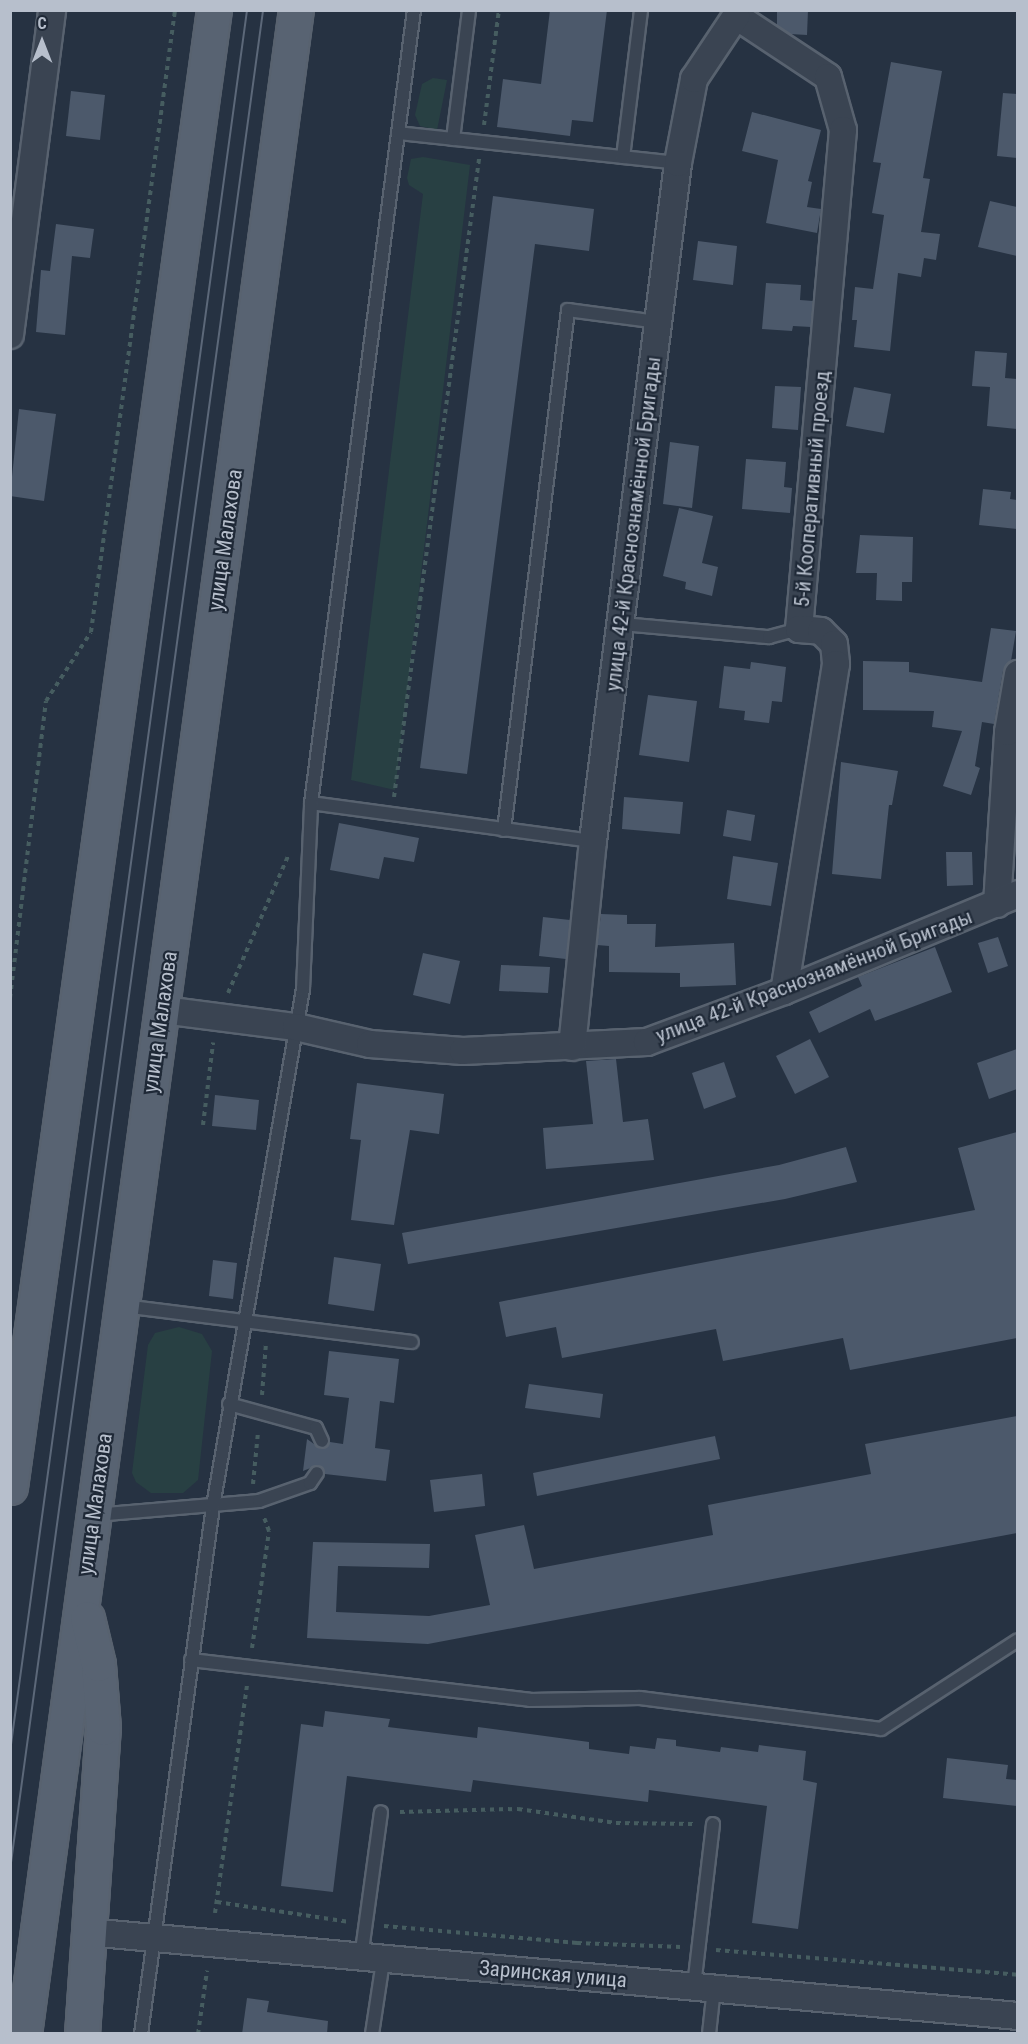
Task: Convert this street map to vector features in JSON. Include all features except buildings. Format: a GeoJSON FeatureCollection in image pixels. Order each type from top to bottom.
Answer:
{"type":"FeatureCollection","features":[{"type":"Feature","properties":{"kind":"main road"},"geometry":{"type":"LineString","coordinates":[[10,1487],[19,1366],[214,10]]}},
{"type":"Feature","properties":{"kind":"main road","name":"улица Малахова"},"geometry":{"type":"LineString","coordinates":[[24,2034],[296,10]]}},
{"type":"Feature","properties":{"kind":"main road"},"geometry":{"type":"LineString","coordinates":[[82,1599],[98,1664],[103,1728],[82,2034]]}},
{"type":"Feature","properties":{"kind":"street"},"geometry":{"type":"LineString","coordinates":[[10,335],[52,10]]}},
{"type":"Feature","properties":{"kind":"street","name":"улица 42-й Краснознамённой Бригады"},"geometry":{"type":"LineString","coordinates":[[572,1047],[593,841],[678,163],[694,79],[737,13]]}},
{"type":"Feature","properties":{"kind":"street","name":"5-й Кооперативный проезд"},"geometry":{"type":"LineString","coordinates":[[737,13],[828,77],[843,130],[799,629],[821,632],[834,644],[836,664],[784,991]]}},
{"type":"Feature","properties":{"kind":"street"},"geometry":{"type":"LineString","coordinates":[[1007,899],[1008,732],[1017,674]]}},
{"type":"Feature","properties":{"kind":"street","name":"улица 42-й Краснознамённой Бригады"},"geometry":{"type":"LineString","coordinates":[[163,1010],[296,1027],[370,1044],[463,1051],[647,1042],[784,991],[1007,899]]}},
{"type":"Feature","properties":{"kind":"street","name":"Заринская улица"},"geometry":{"type":"LineString","coordinates":[[88,1932],[372,1960],[704,1987],[1017,2016]]}},
{"type":"Feature","properties":{"kind":"lane"},"geometry":{"type":"LineString","coordinates":[[141,2034],[213,1506],[242,1321],[257,1262],[303,989],[311,803],[414,10]]}},
{"type":"Feature","properties":{"kind":"lane"},"geometry":{"type":"LineString","coordinates":[[453,139],[469,10]]}},
{"type":"Feature","properties":{"kind":"lane"},"geometry":{"type":"LineString","coordinates":[[623,157],[641,10]]}},
{"type":"Feature","properties":{"kind":"lane"},"geometry":{"type":"LineString","coordinates":[[398,133],[678,163]]}},
{"type":"Feature","properties":{"kind":"lane"},"geometry":{"type":"LineString","coordinates":[[504,830],[568,310],[658,322]]}},
{"type":"Feature","properties":{"kind":"lane"},"geometry":{"type":"LineString","coordinates":[[622,624],[769,637],[799,629]]}},
{"type":"Feature","properties":{"kind":"lane"},"geometry":{"type":"LineString","coordinates":[[311,803],[593,841]]}},
{"type":"Feature","properties":{"kind":"lane"},"geometry":{"type":"LineString","coordinates":[[121,1306],[412,1342]]}},
{"type":"Feature","properties":{"kind":"lane"},"geometry":{"type":"LineString","coordinates":[[230,1404],[316,1428],[322,1441]]}},
{"type":"Feature","properties":{"kind":"lane"},"geometry":{"type":"LineString","coordinates":[[93,1515],[259,1501],[310,1484],[317,1473]]}},
{"type":"Feature","properties":{"kind":"lane"},"geometry":{"type":"LineString","coordinates":[[191,1660],[530,1700],[639,1698],[881,1729],[1017,1640]]}},
{"type":"Feature","properties":{"kind":"lane"},"geometry":{"type":"LineString","coordinates":[[372,2034],[372,1960],[366,1924],[381,1812]]}},
{"type":"Feature","properties":{"kind":"lane"},"geometry":{"type":"LineString","coordinates":[[709,2034],[698,1948],[713,1824]]}},
{"type":"Feature","properties":{"kind":"path"},"geometry":{"type":"LineString","coordinates":[[10,998],[46,701],[91,632],[175,10]]}},
{"type":"Feature","properties":{"kind":"path"},"geometry":{"type":"LineString","coordinates":[[391,815],[499,10]]}},
{"type":"Feature","properties":{"kind":"path"},"geometry":{"type":"LineString","coordinates":[[203,1125],[217,1017],[292,846]]}},
{"type":"Feature","properties":{"kind":"path"},"geometry":{"type":"LineString","coordinates":[[215,1913],[269,1531],[252,1483],[268,1344],[242,1321]]}},
{"type":"Feature","properties":{"kind":"path"},"geometry":{"type":"LineString","coordinates":[[381,1812],[518,1809],[616,1823],[713,1824]]}},
{"type":"Feature","properties":{"kind":"path"},"geometry":{"type":"LineString","coordinates":[[216,1902],[366,1924],[577,1943],[698,1948],[1017,1975]]}},
{"type":"Feature","properties":{"kind":"path"},"geometry":{"type":"LineString","coordinates":[[198,2034],[207,1971]]}},
{"type":"Feature","properties":{"kind":"green space"},"geometry":{"type":"Polygon","coordinates":[[[433,78],[447,80],[437,130],[420,126],[415,115],[422,84],[433,78]]]}},
{"type":"Feature","properties":{"kind":"green space"},"geometry":{"type":"Polygon","coordinates":[[[423,157],[470,165],[395,790],[351,780],[423,194],[409,185],[407,178],[411,159],[423,157]]]}},
{"type":"Feature","properties":{"kind":"green space"},"geometry":{"type":"Polygon","coordinates":[[[179,1327],[202,1334],[212,1351],[198,1480],[183,1493],[151,1493],[136,1482],[132,1473],[148,1345],[155,1333],[179,1327]]]}},
{"type":"Feature","properties":{"kind":"tram line"},"geometry":{"type":"LineString","coordinates":[[10,1752],[247,10]]}},
{"type":"Feature","properties":{"kind":"tram line"},"geometry":{"type":"LineString","coordinates":[[10,1870],[263,10]]}}]}
